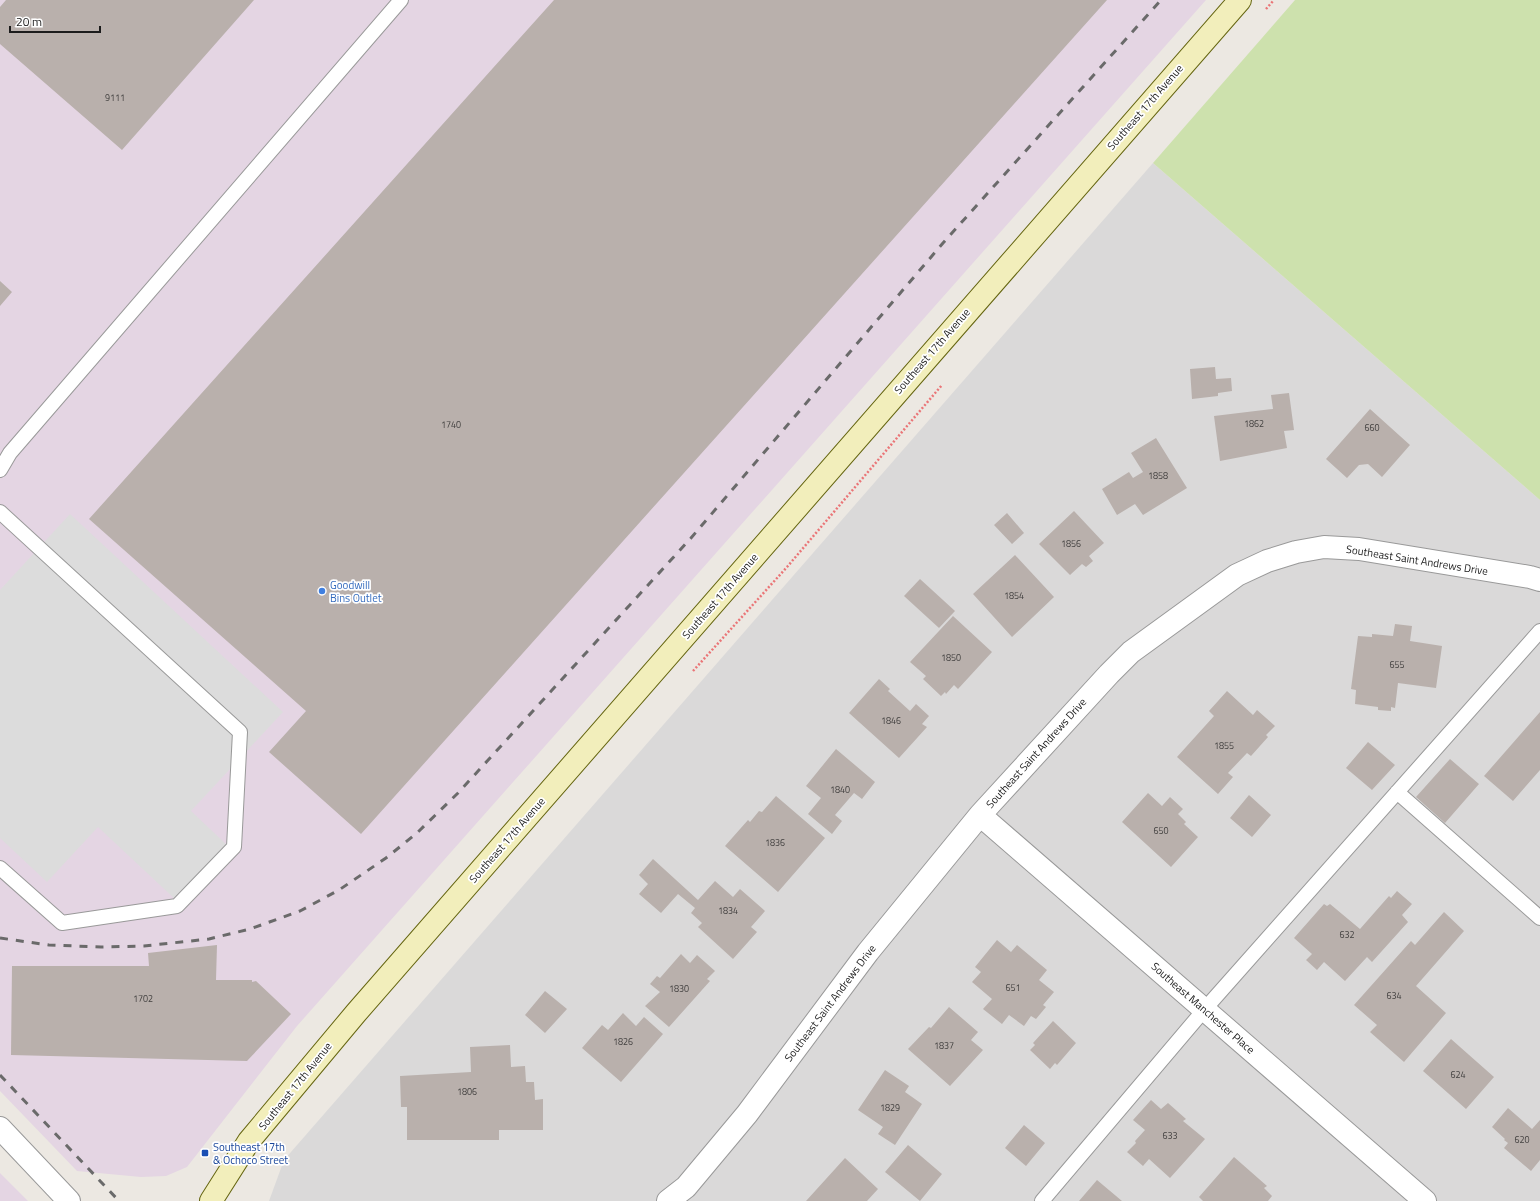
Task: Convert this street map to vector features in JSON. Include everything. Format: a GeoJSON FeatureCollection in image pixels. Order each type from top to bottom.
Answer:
{"type":"FeatureCollection","features":[{"type":"Feature","properties":{"kind":"main road","name":"Southeast 17th Avenue"},"geometry":{"type":"LineString","coordinates":[[211,1201],[249,1141],[356,1012],[1240,0]]}},
{"type":"Feature","properties":{"kind":"street","name":"Southeast Saint Andrews Drive"},"geometry":{"type":"LineString","coordinates":[[668,1201],[686,1186],[747,1114],[868,952],[980,815],[1079,705],[1132,652],[1237,575],[1266,561],[1296,552],[1324,547],[1360,549],[1530,577],[1540,580]]}},
{"type":"Feature","properties":{"kind":"street","name":"Southeast Manchester Place"},"geometry":{"type":"LineString","coordinates":[[980,815],[1425,1201]]}},
{"type":"Feature","properties":{"kind":"street"},"geometry":{"type":"LineString","coordinates":[[0,1128],[69,1201]]}},
{"type":"Feature","properties":{"kind":"lane"},"geometry":{"type":"LineString","coordinates":[[0,470],[10,453],[401,0]]}},
{"type":"Feature","properties":{"kind":"lane"},"geometry":{"type":"LineString","coordinates":[[0,512],[240,732],[234,847],[177,906],[62,923],[0,868]]}},
{"type":"Feature","properties":{"kind":"lane"},"geometry":{"type":"LineString","coordinates":[[1042,1201],[1204,1010],[1540,631]]}},
{"type":"Feature","properties":{"kind":"lane"},"geometry":{"type":"LineString","coordinates":[[1397,792],[1540,918]]}},
{"type":"Feature","properties":{"kind":"shaded area"},"geometry":{"type":"Polygon","coordinates":[[[0,0],[1206,0],[297,1026],[187,1167],[166,1176],[141,1177],[77,1171],[0,1091],[0,0]]]}},
{"type":"Feature","properties":{"kind":"shaded area"},"geometry":{"type":"Polygon","coordinates":[[[1153,163],[1540,500],[1540,1201],[269,1201],[284,1160],[1153,163]]]}},
{"type":"Feature","properties":{"kind":"shaded area"},"geometry":{"type":"Polygon","coordinates":[[[70,514],[283,712],[191,811],[228,846],[177,901],[98,827],[47,882],[0,838],[0,590],[70,514]]]}},
{"type":"Feature","properties":{"kind":"shaded area"},"geometry":{"type":"Polygon","coordinates":[[[0,1173],[28,1201],[0,1201],[0,1173]]]}},
{"type":"Feature","properties":{"kind":"green space"},"geometry":{"type":"Polygon","coordinates":[[[1295,0],[1540,0],[1540,500],[1153,163],[1295,0]]]}},
{"type":"Feature","properties":{"kind":"building"},"geometry":{"type":"Polygon","coordinates":[[[6,0],[254,0],[122,150],[0,44],[0,7],[6,0]]]}},
{"type":"Feature","properties":{"kind":"building"},"geometry":{"type":"Polygon","coordinates":[[[554,0],[1107,0],[361,834],[269,752],[306,711],[89,519],[554,0]]]}},
{"type":"Feature","properties":{"kind":"building"},"geometry":{"type":"Polygon","coordinates":[[[0,281],[12,292],[0,306],[0,281]]]}},
{"type":"Feature","properties":{"kind":"building"},"geometry":{"type":"Polygon","coordinates":[[[1215,367],[1216,379],[1231,378],[1232,391],[1218,393],[1218,396],[1192,399],[1190,369],[1215,367]]]}},
{"type":"Feature","properties":{"kind":"building"},"geometry":{"type":"Polygon","coordinates":[[[1289,393],[1294,430],[1284,431],[1287,448],[1220,461],[1214,416],[1273,409],[1271,395],[1289,393]]]}},
{"type":"Feature","properties":{"kind":"building"},"geometry":{"type":"Polygon","coordinates":[[[1370,409],[1410,445],[1382,477],[1368,464],[1359,465],[1347,478],[1326,459],[1370,409]]]}},
{"type":"Feature","properties":{"kind":"building"},"geometry":{"type":"Polygon","coordinates":[[[1156,438],[1187,488],[1143,515],[1135,504],[1117,515],[1102,489],[1129,472],[1133,478],[1143,472],[1131,453],[1156,438]]]}},
{"type":"Feature","properties":{"kind":"building"},"geometry":{"type":"Polygon","coordinates":[[[1074,511],[1104,543],[1089,556],[1093,561],[1086,567],[1082,564],[1070,575],[1039,544],[1074,511]]]}},
{"type":"Feature","properties":{"kind":"building"},"geometry":{"type":"Polygon","coordinates":[[[1007,513],[1024,533],[1012,544],[994,525],[1007,513]]]}},
{"type":"Feature","properties":{"kind":"building"},"geometry":{"type":"Polygon","coordinates":[[[1015,555],[1054,597],[1012,637],[973,594],[1015,555]]]}},
{"type":"Feature","properties":{"kind":"building"},"geometry":{"type":"Polygon","coordinates":[[[920,579],[955,611],[939,628],[904,596],[920,579]]]}},
{"type":"Feature","properties":{"kind":"building"},"geometry":{"type":"Polygon","coordinates":[[[953,616],[992,652],[958,689],[954,685],[946,694],[945,692],[941,696],[923,679],[926,676],[910,662],[953,616]]]}},
{"type":"Feature","properties":{"kind":"building"},"geometry":{"type":"Polygon","coordinates":[[[1395,624],[1412,626],[1410,641],[1442,646],[1436,688],[1398,683],[1395,708],[1391,707],[1391,711],[1378,710],[1378,707],[1355,704],[1356,690],[1351,689],[1358,636],[1372,637],[1372,634],[1393,636],[1395,624]]]}},
{"type":"Feature","properties":{"kind":"building"},"geometry":{"type":"Polygon","coordinates":[[[879,679],[890,689],[888,691],[910,711],[916,704],[929,716],[922,724],[927,727],[899,758],[849,713],[879,679]]]}},
{"type":"Feature","properties":{"kind":"building"},"geometry":{"type":"Polygon","coordinates":[[[1227,691],[1253,715],[1257,710],[1275,726],[1266,735],[1268,737],[1251,756],[1247,753],[1228,773],[1233,777],[1218,794],[1177,757],[1214,716],[1209,711],[1227,691]]]}},
{"type":"Feature","properties":{"kind":"building"},"geometry":{"type":"Polygon","coordinates":[[[1540,712],[1540,770],[1513,801],[1484,776],[1540,712]]]}},
{"type":"Feature","properties":{"kind":"building"},"geometry":{"type":"Polygon","coordinates":[[[1368,742],[1395,765],[1372,790],[1346,768],[1368,742]]]}},
{"type":"Feature","properties":{"kind":"building"},"geometry":{"type":"Polygon","coordinates":[[[836,749],[875,782],[862,799],[854,793],[835,815],[842,821],[832,834],[808,814],[821,798],[806,786],[836,749]]]}},
{"type":"Feature","properties":{"kind":"building"},"geometry":{"type":"Polygon","coordinates":[[[1450,759],[1479,784],[1445,823],[1416,797],[1450,759]]]}},
{"type":"Feature","properties":{"kind":"building"},"geometry":{"type":"Polygon","coordinates":[[[1148,793],[1162,806],[1170,797],[1183,809],[1178,814],[1186,822],[1184,824],[1198,837],[1171,867],[1122,822],[1148,793]]]}},
{"type":"Feature","properties":{"kind":"building"},"geometry":{"type":"Polygon","coordinates":[[[1249,795],[1271,815],[1252,837],[1230,818],[1249,795]]]}},
{"type":"Feature","properties":{"kind":"building"},"geometry":{"type":"Polygon","coordinates":[[[776,796],[825,838],[778,892],[725,846],[748,820],[750,822],[759,811],[762,812],[776,796]]]}},
{"type":"Feature","properties":{"kind":"building"},"geometry":{"type":"Polygon","coordinates":[[[653,859],[698,900],[715,881],[733,897],[740,889],[765,911],[751,927],[757,932],[733,959],[698,927],[702,923],[691,913],[695,908],[678,894],[661,913],[639,894],[648,884],[639,875],[653,859]]]}},
{"type":"Feature","properties":{"kind":"building"},"geometry":{"type":"Polygon","coordinates":[[[1397,891],[1412,904],[1402,915],[1408,922],[1372,962],[1367,957],[1345,981],[1324,962],[1317,970],[1306,960],[1312,954],[1294,938],[1324,904],[1327,906],[1330,904],[1360,929],[1389,896],[1391,898],[1397,891]]]}},
{"type":"Feature","properties":{"kind":"building"},"geometry":{"type":"Polygon","coordinates":[[[1444,912],[1464,931],[1416,986],[1446,1013],[1404,1062],[1370,1032],[1377,1025],[1354,1005],[1411,941],[1415,945],[1444,912]]]}},
{"type":"Feature","properties":{"kind":"building"},"geometry":{"type":"Polygon","coordinates":[[[997,940],[1011,952],[1017,945],[1047,970],[1039,980],[1054,992],[1043,1005],[1046,1007],[1036,1019],[1031,1016],[1024,1026],[1009,1015],[1002,1024],[983,1009],[992,999],[972,982],[981,972],[975,967],[997,940]]]}},
{"type":"Feature","properties":{"kind":"building"},"geometry":{"type":"Polygon","coordinates":[[[217,945],[216,980],[256,981],[291,1014],[247,1061],[11,1055],[12,966],[149,966],[148,953],[217,945]]]}},
{"type":"Feature","properties":{"kind":"building"},"geometry":{"type":"Polygon","coordinates":[[[681,954],[690,963],[697,955],[715,971],[707,979],[710,981],[669,1027],[645,1006],[660,992],[650,984],[657,976],[660,978],[681,954]]]}},
{"type":"Feature","properties":{"kind":"building"},"geometry":{"type":"Polygon","coordinates":[[[545,991],[567,1009],[545,1033],[525,1015],[545,991]]]}},
{"type":"Feature","properties":{"kind":"building"},"geometry":{"type":"Polygon","coordinates":[[[949,1007],[978,1032],[971,1040],[983,1050],[950,1086],[908,1049],[929,1027],[931,1028],[949,1007]]]}},
{"type":"Feature","properties":{"kind":"building"},"geometry":{"type":"Polygon","coordinates":[[[623,1013],[636,1026],[644,1017],[663,1034],[621,1082],[582,1048],[602,1025],[608,1030],[623,1013]]]}},
{"type":"Feature","properties":{"kind":"building"},"geometry":{"type":"Polygon","coordinates":[[[1053,1021],[1076,1043],[1057,1065],[1055,1063],[1050,1069],[1030,1050],[1035,1045],[1033,1043],[1053,1021]]]}},
{"type":"Feature","properties":{"kind":"building"},"geometry":{"type":"Polygon","coordinates":[[[1451,1039],[1494,1077],[1466,1109],[1423,1071],[1451,1039]]]}},
{"type":"Feature","properties":{"kind":"building"},"geometry":{"type":"Polygon","coordinates":[[[510,1045],[511,1067],[525,1066],[526,1082],[534,1082],[535,1100],[543,1099],[543,1130],[499,1130],[499,1140],[407,1140],[407,1107],[401,1107],[400,1076],[471,1072],[470,1047],[510,1045]]]}},
{"type":"Feature","properties":{"kind":"building"},"geometry":{"type":"Polygon","coordinates":[[[885,1070],[909,1086],[905,1092],[922,1104],[895,1145],[878,1134],[883,1127],[858,1110],[885,1070]]]}},
{"type":"Feature","properties":{"kind":"building"},"geometry":{"type":"Polygon","coordinates":[[[1151,1100],[1161,1109],[1168,1103],[1186,1119],[1183,1121],[1205,1139],[1170,1178],[1149,1159],[1143,1166],[1127,1152],[1136,1143],[1135,1141],[1145,1130],[1133,1120],[1151,1100]]]}},
{"type":"Feature","properties":{"kind":"building"},"geometry":{"type":"Polygon","coordinates":[[[1508,1108],[1532,1129],[1540,1120],[1540,1160],[1531,1171],[1504,1148],[1508,1143],[1492,1127],[1508,1108]]]}},
{"type":"Feature","properties":{"kind":"building"},"geometry":{"type":"Polygon","coordinates":[[[1024,1125],[1045,1143],[1026,1166],[1005,1148],[1024,1125]]]}},
{"type":"Feature","properties":{"kind":"building"},"geometry":{"type":"Polygon","coordinates":[[[908,1145],[942,1174],[920,1201],[885,1172],[908,1145]]]}},
{"type":"Feature","properties":{"kind":"building"},"geometry":{"type":"Polygon","coordinates":[[[1234,1157],[1267,1186],[1264,1188],[1272,1196],[1268,1201],[1203,1201],[1199,1197],[1234,1157]]]}},
{"type":"Feature","properties":{"kind":"building"},"geometry":{"type":"Polygon","coordinates":[[[845,1158],[878,1189],[867,1201],[806,1201],[845,1158]]]}},
{"type":"Feature","properties":{"kind":"building"},"geometry":{"type":"Polygon","coordinates":[[[1097,1180],[1122,1201],[1079,1201],[1097,1180]]]}},
{"type":"Feature","properties":{"kind":"railway"},"geometry":{"type":"LineString","coordinates":[[0,938],[49,945],[101,947],[144,946],[209,939],[250,929],[300,911],[339,890],[386,858],[417,833],[458,793],[691,538],[943,243],[1161,0]]}},
{"type":"Feature","properties":{"kind":"railway"},"geometry":{"type":"LineString","coordinates":[[0,1075],[119,1201]]}},
{"type":"Feature","properties":{"kind":"place","name":"Goodwill Bins Outlet"},"geometry":{"type":"Point","coordinates":[322,591]}},
{"type":"Feature","properties":{"kind":"place","name":"Southeast 17th & Ochoco Street"},"geometry":{"type":"Point","coordinates":[205,1153]}}]}
